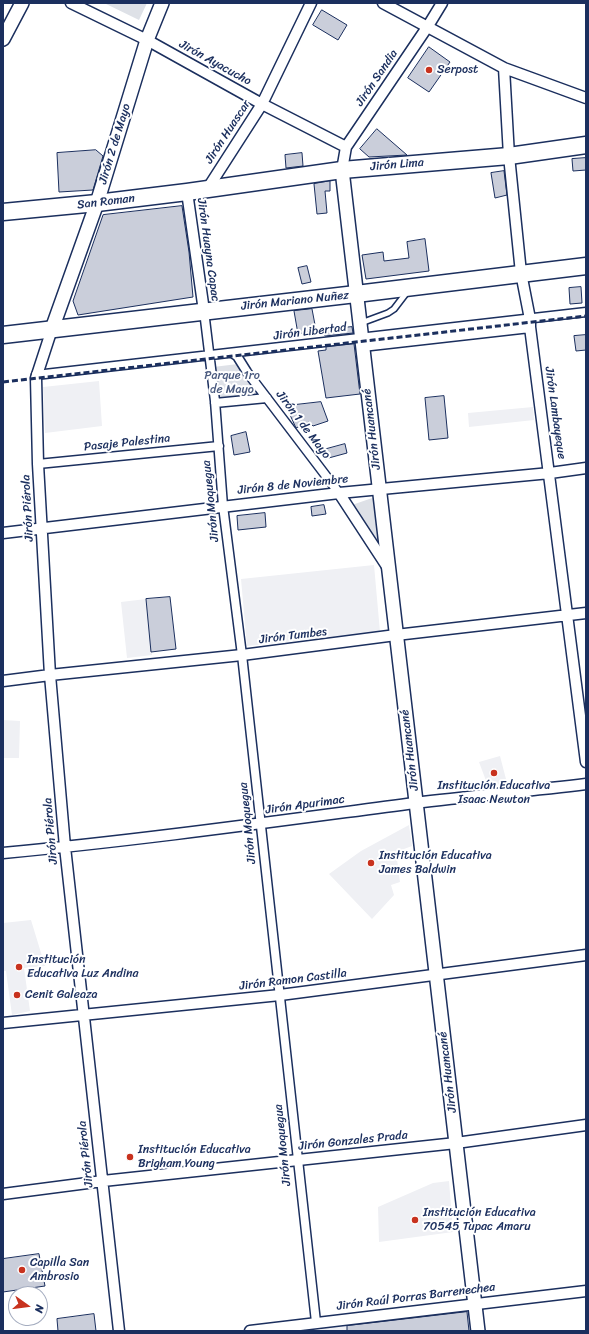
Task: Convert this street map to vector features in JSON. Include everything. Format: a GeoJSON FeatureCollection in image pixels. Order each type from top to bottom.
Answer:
{"type":"FeatureCollection","features":[{"type":"Feature","properties":{"kind":"main road","name":"Jirón Lima"},"geometry":{"type":"LineString","coordinates":[[208,188],[342,170],[508,156],[586,145]]}},
{"type":"Feature","properties":{"kind":"main road","name":"San Roman"},"geometry":{"type":"LineString","coordinates":[[3,212],[97,203],[208,188]]}},
{"type":"Feature","properties":{"kind":"main road","name":"Jirón Mariano Nuñez"},"geometry":{"type":"LineString","coordinates":[[3,335],[586,266]]}},
{"type":"Feature","properties":{"kind":"street"},"geometry":{"type":"LineString","coordinates":[[3,39],[22,3]]}},
{"type":"Feature","properties":{"kind":"street","name":"Jirón Ayacucho"},"geometry":{"type":"LineString","coordinates":[[71,3],[147,40],[262,104],[346,147]]}},
{"type":"Feature","properties":{"kind":"street","name":"Jirón 2 de Mayo"},"geometry":{"type":"LineString","coordinates":[[52,330],[97,203],[147,40],[162,3]]}},
{"type":"Feature","properties":{"kind":"street","name":"Jirón Huascar"},"geometry":{"type":"LineString","coordinates":[[208,188],[262,104],[311,3]]}},
{"type":"Feature","properties":{"kind":"street"},"geometry":{"type":"LineString","coordinates":[[384,3],[504,68],[586,98]]}},
{"type":"Feature","properties":{"kind":"street","name":"Jirón Sandia"},"geometry":{"type":"LineString","coordinates":[[342,170],[346,147],[442,3]]}},
{"type":"Feature","properties":{"kind":"street","name":"Jirón Lambayeque"},"geometry":{"type":"LineString","coordinates":[[504,68],[508,156],[521,273],[530,323],[550,473],[586,762]]}},
{"type":"Feature","properties":{"kind":"street","name":"Jirón Huancané"},"geometry":{"type":"LineString","coordinates":[[342,170],[478,1331]]}},
{"type":"Feature","properties":{"kind":"street","name":"Jirón Huayna Capac"},"geometry":{"type":"LineString","coordinates":[[187,192],[204,312]]}},
{"type":"Feature","properties":{"kind":"street","name":"Jirón Moquegua"},"geometry":{"type":"LineString","coordinates":[[204,312],[215,404],[224,506],[317,1327]]}},
{"type":"Feature","properties":{"kind":"street"},"geometry":{"type":"LineString","coordinates":[[362,342],[530,323],[586,312]]}},
{"type":"Feature","properties":{"kind":"street","name":"Jirón Piérola"},"geometry":{"type":"LineString","coordinates":[[52,330],[36,375],[38,464],[50,675],[65,847],[119,1331]]}},
{"type":"Feature","properties":{"kind":"street","name":"Jirón Libertad"},"geometry":{"type":"LineString","coordinates":[[36,375],[209,354],[362,342]]}},
{"type":"Feature","properties":{"kind":"street","name":"Jirón 1 de Mayo"},"geometry":{"type":"LineString","coordinates":[[232,353],[237,356],[339,493]]}},
{"type":"Feature","properties":{"kind":"street"},"geometry":{"type":"LineString","coordinates":[[215,404],[267,398]]}},
{"type":"Feature","properties":{"kind":"street","name":"Pasaje Palestina"},"geometry":{"type":"LineString","coordinates":[[38,464],[219,446]]}},
{"type":"Feature","properties":{"kind":"street","name":"Jirón 8 de Noviembre"},"geometry":{"type":"LineString","coordinates":[[3,534],[224,506],[339,493],[550,473],[586,468]]}},
{"type":"Feature","properties":{"kind":"street"},"geometry":{"type":"LineString","coordinates":[[339,493],[388,569]]}},
{"type":"Feature","properties":{"kind":"street","name":"Jirón Tumbes"},"geometry":{"type":"LineString","coordinates":[[3,681],[242,655],[396,635],[586,614]]}},
{"type":"Feature","properties":{"kind":"street","name":"Jirón Apurimac"},"geometry":{"type":"LineString","coordinates":[[3,853],[261,824],[416,803],[586,784]]}},
{"type":"Feature","properties":{"kind":"street","name":"Jirón Ramon Castilla"},"geometry":{"type":"LineString","coordinates":[[3,1023],[280,996],[586,955]]}},
{"type":"Feature","properties":{"kind":"street","name":"Jirón Gonzales Prada"},"geometry":{"type":"LineString","coordinates":[[3,1194],[102,1181],[456,1143],[586,1125]]}},
{"type":"Feature","properties":{"kind":"street","name":"Jirón Raúl Porras Barrenechea"},"geometry":{"type":"LineString","coordinates":[[250,1331],[317,1327],[475,1304],[586,1290]]}},
{"type":"Feature","properties":{"kind":"lane"},"geometry":{"type":"LineString","coordinates":[[360,323],[388,313],[394,308],[410,288]]}},
{"type":"Feature","properties":{"kind":"shaded area"},"geometry":{"type":"Polygon","coordinates":[[[99,381],[102,426],[45,433],[43,387],[99,381]]]}},
{"type":"Feature","properties":{"kind":"shaded area"},"geometry":{"type":"Polygon","coordinates":[[[533,407],[534,420],[469,427],[468,413],[533,407]]]}},
{"type":"Feature","properties":{"kind":"shaded area"},"geometry":{"type":"Polygon","coordinates":[[[374,565],[380,632],[247,646],[241,579],[374,565]]]}},
{"type":"Feature","properties":{"kind":"shaded area"},"geometry":{"type":"Polygon","coordinates":[[[146,599],[152,655],[127,658],[121,602],[146,599]]]}},
{"type":"Feature","properties":{"kind":"shaded area"},"geometry":{"type":"Polygon","coordinates":[[[3,720],[20,721],[19,758],[3,758],[3,720]]]}},
{"type":"Feature","properties":{"kind":"shaded area","name":"Institución Educativa Isaac Newton"},"geometry":{"type":"Polygon","coordinates":[[[500,756],[507,783],[488,786],[479,762],[500,756]]]}},
{"type":"Feature","properties":{"kind":"shaded area","name":"Institución Educativa James Baldwin"},"geometry":{"type":"Polygon","coordinates":[[[409,825],[412,846],[396,852],[400,882],[391,885],[394,895],[372,919],[329,874],[361,851],[409,825]]]}},
{"type":"Feature","properties":{"kind":"shaded area","name":"Institución Educativa Luz Andina"},"geometry":{"type":"Polygon","coordinates":[[[31,920],[45,966],[24,968],[30,1011],[12,1015],[6,971],[3,971],[3,923],[31,920]]]}},
{"type":"Feature","properties":{"kind":"shaded area","name":"Institución Educativa 70545 Tupac Amaru"},"geometry":{"type":"Polygon","coordinates":[[[449,1181],[453,1232],[379,1242],[378,1207],[433,1183],[449,1181]]]}},
{"type":"Feature","properties":{"kind":"shaded area"},"geometry":{"type":"Polygon","coordinates":[[[472,1308],[474,1331],[321,1331],[321,1324],[472,1308]]]}},
{"type":"Feature","properties":{"kind":"green space"},"geometry":{"type":"Polygon","coordinates":[[[104,3],[147,3],[139,20],[104,3]]]}},
{"type":"Feature","properties":{"kind":"green space","name":"Parque 1ro de Mayo"},"geometry":{"type":"Polygon","coordinates":[[[238,364],[264,397],[217,401],[213,367],[238,364]]]}},
{"type":"Feature","properties":{"kind":"green space"},"geometry":{"type":"Polygon","coordinates":[[[375,497],[381,546],[352,505],[375,497]]]}},
{"type":"Feature","properties":{"kind":"building"},"geometry":{"type":"Polygon","coordinates":[[[322,10],[347,25],[338,40],[313,25],[322,10]]]}},
{"type":"Feature","properties":{"kind":"building","name":"Serpost"},"geometry":{"type":"Polygon","coordinates":[[[429,47],[450,62],[429,92],[408,78],[429,47]]]}},
{"type":"Feature","properties":{"kind":"building"},"geometry":{"type":"Polygon","coordinates":[[[377,129],[407,155],[369,157],[360,149],[377,129]]]}},
{"type":"Feature","properties":{"kind":"building"},"geometry":{"type":"Polygon","coordinates":[[[96,150],[103,156],[93,190],[59,192],[57,153],[96,150]]]}},
{"type":"Feature","properties":{"kind":"building"},"geometry":{"type":"Polygon","coordinates":[[[302,153],[303,166],[286,168],[285,155],[302,153]]]}},
{"type":"Feature","properties":{"kind":"building"},"geometry":{"type":"Polygon","coordinates":[[[586,158],[586,170],[573,171],[572,159],[586,158]]]}},
{"type":"Feature","properties":{"kind":"building"},"geometry":{"type":"Polygon","coordinates":[[[504,171],[507,195],[495,198],[491,173],[504,171]]]}},
{"type":"Feature","properties":{"kind":"building"},"geometry":{"type":"Polygon","coordinates":[[[330,181],[330,191],[325,191],[327,213],[317,214],[314,184],[330,181]]]}},
{"type":"Feature","properties":{"kind":"building"},"geometry":{"type":"Polygon","coordinates":[[[182,206],[189,252],[193,297],[78,315],[73,301],[103,215],[182,206]]]}},
{"type":"Feature","properties":{"kind":"building"},"geometry":{"type":"Polygon","coordinates":[[[425,239],[429,271],[366,279],[362,255],[383,252],[384,261],[409,258],[407,242],[425,239]]]}},
{"type":"Feature","properties":{"kind":"building"},"geometry":{"type":"Polygon","coordinates":[[[307,266],[311,282],[302,284],[298,268],[307,266]]]}},
{"type":"Feature","properties":{"kind":"building"},"geometry":{"type":"Polygon","coordinates":[[[581,287],[582,303],[570,304],[569,288],[581,287]]]}},
{"type":"Feature","properties":{"kind":"building"},"geometry":{"type":"Polygon","coordinates":[[[312,309],[316,330],[298,334],[294,311],[312,309]]]}},
{"type":"Feature","properties":{"kind":"building"},"geometry":{"type":"Polygon","coordinates":[[[352,327],[353,333],[325,336],[324,330],[352,327]]]}},
{"type":"Feature","properties":{"kind":"building"},"geometry":{"type":"Polygon","coordinates":[[[586,335],[586,350],[576,351],[574,336],[586,335]]]}},
{"type":"Feature","properties":{"kind":"building"},"geometry":{"type":"Polygon","coordinates":[[[354,344],[360,394],[326,398],[318,351],[326,350],[326,347],[354,344]]]}},
{"type":"Feature","properties":{"kind":"building"},"geometry":{"type":"Polygon","coordinates":[[[444,396],[448,438],[429,440],[425,398],[444,396]]]}},
{"type":"Feature","properties":{"kind":"building"},"geometry":{"type":"Polygon","coordinates":[[[321,402],[328,421],[313,426],[309,422],[296,428],[286,406],[321,402]]]}},
{"type":"Feature","properties":{"kind":"building"},"geometry":{"type":"Polygon","coordinates":[[[246,432],[250,452],[234,455],[231,436],[246,432]]]}},
{"type":"Feature","properties":{"kind":"building"},"geometry":{"type":"Polygon","coordinates":[[[345,444],[347,453],[325,459],[323,450],[345,444]]]}},
{"type":"Feature","properties":{"kind":"building"},"geometry":{"type":"Polygon","coordinates":[[[324,505],[326,514],[312,516],[311,507],[324,505]]]}},
{"type":"Feature","properties":{"kind":"building"},"geometry":{"type":"Polygon","coordinates":[[[265,513],[266,527],[238,530],[237,516],[265,513]]]}},
{"type":"Feature","properties":{"kind":"building"},"geometry":{"type":"Polygon","coordinates":[[[170,597],[176,649],[151,652],[146,599],[170,597]]]}},
{"type":"Feature","properties":{"kind":"building","name":"Capilla San Ambrosio"},"geometry":{"type":"Polygon","coordinates":[[[39,1254],[45,1286],[8,1286],[8,1291],[3,1292],[3,1259],[39,1254]]]}},
{"type":"Feature","properties":{"kind":"building"},"geometry":{"type":"Polygon","coordinates":[[[467,1312],[469,1331],[347,1331],[347,1326],[467,1312]]]}},
{"type":"Feature","properties":{"kind":"building"},"geometry":{"type":"Polygon","coordinates":[[[94,1314],[96,1331],[58,1331],[57,1319],[94,1314]]]}},
{"type":"Feature","properties":{"kind":"railway"},"geometry":{"type":"LineString","coordinates":[[3,382],[586,316]]}},
{"type":"Feature","properties":{"kind":"place","name":"Serpost"},"geometry":{"type":"Point","coordinates":[429,70]}},
{"type":"Feature","properties":{"kind":"place","name":"Institución Educativa Isaac Newton"},"geometry":{"type":"Point","coordinates":[494,773]}},
{"type":"Feature","properties":{"kind":"place","name":"Institución Educativa James Baldwin"},"geometry":{"type":"Point","coordinates":[371,863]}},
{"type":"Feature","properties":{"kind":"place","name":"Institución Educativa Luz Andina"},"geometry":{"type":"Point","coordinates":[19,967]}},
{"type":"Feature","properties":{"kind":"place","name":"Cenit Galeaza"},"geometry":{"type":"Point","coordinates":[17,995]}},
{"type":"Feature","properties":{"kind":"place","name":"Institución Educativa Brigham Young"},"geometry":{"type":"Point","coordinates":[130,1157]}},
{"type":"Feature","properties":{"kind":"place","name":"Institución Educativa 70545 Tupac Amaru"},"geometry":{"type":"Point","coordinates":[415,1220]}},
{"type":"Feature","properties":{"kind":"place","name":"Capilla San Ambrosio"},"geometry":{"type":"Point","coordinates":[22,1270]}}]}
